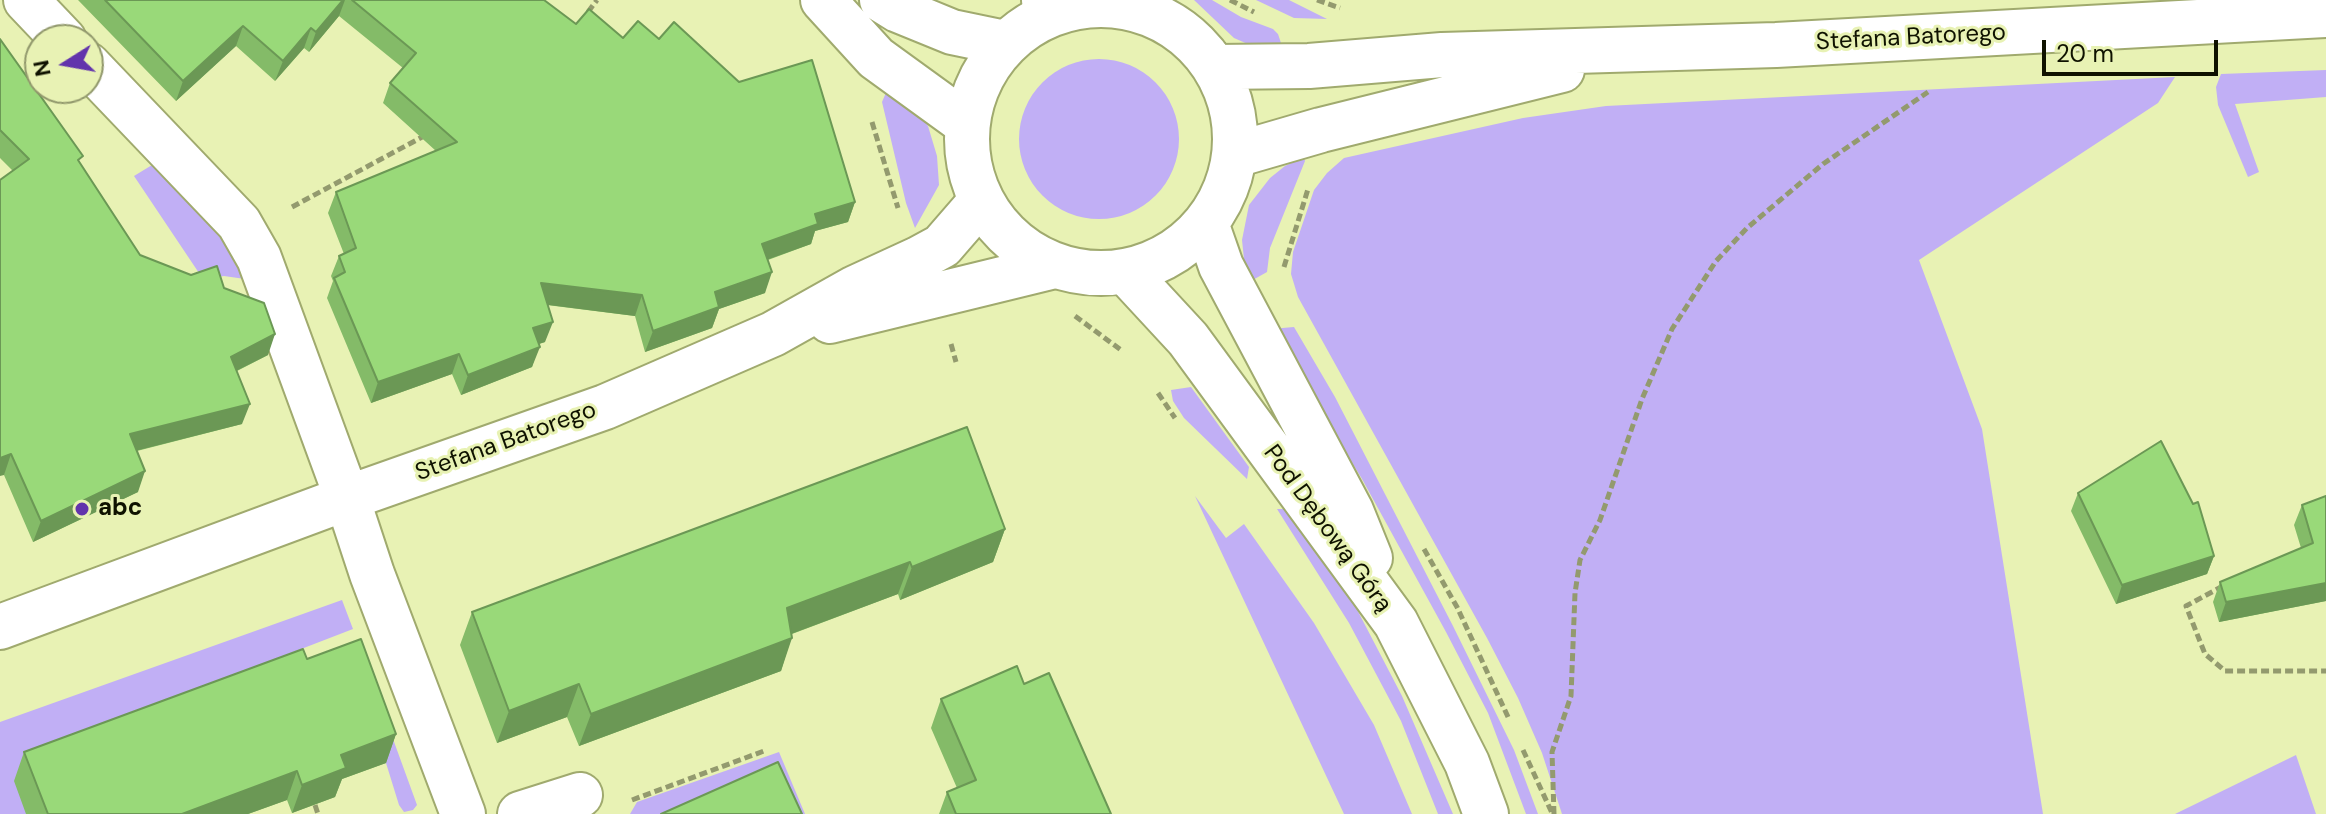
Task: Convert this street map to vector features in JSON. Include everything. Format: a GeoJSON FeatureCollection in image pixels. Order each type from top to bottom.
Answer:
{"type":"FeatureCollection","features":[{"type":"Feature","properties":{"kind":"street"},"geometry":{"type":"LineString","coordinates":[[26,0],[49,24]]}},
{"type":"Feature","properties":{"kind":"street"},"geometry":{"type":"LineString","coordinates":[[823,0],[876,58],[967,124]]}},
{"type":"Feature","properties":{"kind":"street"},"geometry":{"type":"LineString","coordinates":[[882,0],[898,10],[952,32],[1005,43]]}},
{"type":"Feature","properties":{"kind":"street"},"geometry":{"type":"LineString","coordinates":[[1094,4],[1147,7],[1200,47],[1226,89],[1233,113],[1235,155],[1223,196],[1206,223],[1175,252],[1151,264],[1126,272],[1100,274],[1055,266],[1031,255],[1003,231],[981,201],[971,175],[967,156],[967,124],[979,80],[1005,43],[1045,7],[1094,4]]}},
{"type":"Feature","properties":{"kind":"street","name":"Stefana Batorego"},"geometry":{"type":"LineString","coordinates":[[1215,67],[1309,66],[1442,55],[1639,50],[2326,15]]}},
{"type":"Feature","properties":{"kind":"street","name":"Stefana Batorego"},"geometry":{"type":"LineString","coordinates":[[1235,155],[1321,130],[1639,50]]}},
{"type":"Feature","properties":{"kind":"street"},"geometry":{"type":"LineString","coordinates":[[104,82],[239,223],[259,258],[372,574],[463,814]]}},
{"type":"Feature","properties":{"kind":"street","name":"Stefana Batorego"},"geometry":{"type":"LineString","coordinates":[[0,627],[347,498],[605,407],[773,334],[855,288],[942,246],[981,201]]}},
{"type":"Feature","properties":{"kind":"street"},"geometry":{"type":"LineString","coordinates":[[1206,223],[1221,266],[1351,511],[1396,623]]}},
{"type":"Feature","properties":{"kind":"street"},"geometry":{"type":"LineString","coordinates":[[773,334],[962,291],[1055,266]]}},
{"type":"Feature","properties":{"kind":"street","name":"Pod Dębową Górą"},"geometry":{"type":"LineString","coordinates":[[1126,272],[1188,339],[1396,623],[1467,763],[1486,814]]}},
{"type":"Feature","properties":{"kind":"street"},"geometry":{"type":"LineString","coordinates":[[520,814],[580,795]]}},
{"type":"Feature","properties":{"kind":"path"},"geometry":{"type":"LineString","coordinates":[[587,12],[597,0]]}},
{"type":"Feature","properties":{"kind":"path"},"geometry":{"type":"LineString","coordinates":[[1554,814],[1552,752],[1571,696],[1575,593],[1580,560],[1600,520],[1642,399],[1672,329],[1716,261],[1747,228],[1823,164],[1940,84]]}},
{"type":"Feature","properties":{"kind":"path"},"geometry":{"type":"LineString","coordinates":[[296,205],[428,134]]}},
{"type":"Feature","properties":{"kind":"path"},"geometry":{"type":"LineString","coordinates":[[2224,586],[2186,606],[2205,654],[2225,671],[2326,671]]}},
{"type":"Feature","properties":{"kind":"path"},"geometry":{"type":"LineString","coordinates":[[627,801],[764,751]]}},
{"type":"Feature","properties":{"kind":"path"},"geometry":{"type":"LineString","coordinates":[[315,805],[318,814]]}},
{"type":"Feature","properties":{"kind":"shaded area"},"geometry":{"type":"Polygon","coordinates":[[[1194,0],[1212,0],[1241,17],[1273,29],[1282,46],[1250,45],[1234,38],[1194,0]]]}},
{"type":"Feature","properties":{"kind":"shaded area"},"geometry":{"type":"Polygon","coordinates":[[[1256,0],[1289,0],[1327,19],[1294,18],[1256,0]]]}},
{"type":"Feature","properties":{"kind":"shaded area"},"geometry":{"type":"Polygon","coordinates":[[[1099,59],[1129,65],[1155,83],[1173,109],[1179,139],[1173,169],[1155,195],[1129,213],[1099,219],[1069,213],[1043,195],[1025,169],[1019,139],[1025,109],[1043,83],[1069,65],[1099,59]]]}},
{"type":"Feature","properties":{"kind":"shaded area"},"geometry":{"type":"Polygon","coordinates":[[[2326,70],[2326,97],[2235,104],[2259,172],[2248,177],[2218,105],[2216,87],[2221,74],[2326,70]]]}},
{"type":"Feature","properties":{"kind":"shaded area"},"geometry":{"type":"Polygon","coordinates":[[[2175,77],[2158,103],[1919,260],[1982,429],[2043,814],[1562,814],[1542,753],[1518,698],[1298,297],[1291,274],[1293,252],[1314,190],[1327,173],[1344,158],[1523,118],[1606,106],[2175,77]]]}},
{"type":"Feature","properties":{"kind":"shaded area"},"geometry":{"type":"Polygon","coordinates":[[[888,88],[928,126],[937,156],[939,185],[915,228],[882,102],[888,88]]]}},
{"type":"Feature","properties":{"kind":"shaded area"},"geometry":{"type":"Polygon","coordinates":[[[1304,157],[1270,248],[1267,272],[1251,281],[1245,269],[1242,240],[1249,205],[1270,178],[1304,157]]]}},
{"type":"Feature","properties":{"kind":"shaded area"},"geometry":{"type":"Polygon","coordinates":[[[157,162],[227,234],[252,280],[224,276],[203,279],[134,176],[157,162]]]}},
{"type":"Feature","properties":{"kind":"shaded area"},"geometry":{"type":"Polygon","coordinates":[[[1294,327],[1335,397],[1453,626],[1514,750],[1538,814],[1526,814],[1488,713],[1446,632],[1362,479],[1271,329],[1294,327]]]}},
{"type":"Feature","properties":{"kind":"shaded area"},"geometry":{"type":"Polygon","coordinates":[[[1191,387],[1249,467],[1247,479],[1184,418],[1173,401],[1171,390],[1191,387]]]}},
{"type":"Feature","properties":{"kind":"shaded area"},"geometry":{"type":"Polygon","coordinates":[[[1195,496],[1226,538],[1244,524],[1314,623],[1374,725],[1412,814],[1344,814],[1195,496]]]}},
{"type":"Feature","properties":{"kind":"shaded area"},"geometry":{"type":"Polygon","coordinates":[[[1277,509],[1289,509],[1339,575],[1402,696],[1453,814],[1438,814],[1401,721],[1349,623],[1277,509]]]}},
{"type":"Feature","properties":{"kind":"shaded area"},"geometry":{"type":"Polygon","coordinates":[[[342,600],[353,629],[283,656],[288,666],[357,640],[417,805],[413,810],[404,812],[399,805],[386,763],[27,814],[0,814],[0,722],[342,600]]]}},
{"type":"Feature","properties":{"kind":"shaded area"},"geometry":{"type":"Polygon","coordinates":[[[779,752],[805,814],[630,814],[637,802],[779,752]]]}},
{"type":"Feature","properties":{"kind":"shaded area"},"geometry":{"type":"Polygon","coordinates":[[[2296,755],[2316,814],[2175,814],[2296,755]]]}},
{"type":"Feature","properties":{"kind":"building"},"geometry":{"type":"Polygon","coordinates":[[[105,0],[343,0],[316,32],[311,28],[283,61],[243,26],[183,81],[105,0]]]}},
{"type":"Feature","properties":{"kind":"building"},"geometry":{"type":"Polygon","coordinates":[[[352,0],[544,0],[576,24],[589,9],[623,38],[638,21],[659,39],[674,22],[739,82],[812,60],[855,202],[815,214],[818,224],[762,244],[772,272],[715,292],[719,307],[653,331],[642,295],[541,283],[553,322],[533,328],[540,347],[468,375],[459,354],[378,382],[334,278],[345,272],[339,256],[356,248],[336,192],[457,142],[390,83],[416,53],[352,0]]]}},
{"type":"Feature","properties":{"kind":"building"},"geometry":{"type":"Polygon","coordinates":[[[0,39],[24,73],[24,104],[46,104],[83,156],[78,160],[140,255],[191,275],[217,266],[224,288],[264,303],[275,334],[231,357],[250,404],[130,434],[145,471],[41,521],[11,454],[0,458],[0,180],[29,159],[0,130],[0,39]]]}},
{"type":"Feature","properties":{"kind":"building"},"geometry":{"type":"Polygon","coordinates":[[[967,427],[1005,529],[912,567],[910,562],[787,608],[792,638],[591,714],[579,684],[509,711],[472,612],[967,427]]]}},
{"type":"Feature","properties":{"kind":"building"},"geometry":{"type":"Polygon","coordinates":[[[2161,441],[2193,504],[2198,502],[2214,556],[2122,585],[2078,493],[2161,441]]]}},
{"type":"Feature","properties":{"kind":"building"},"geometry":{"type":"Polygon","coordinates":[[[2326,496],[2326,583],[2226,602],[2220,582],[2313,543],[2302,505],[2326,496]]]}},
{"type":"Feature","properties":{"kind":"building"},"geometry":{"type":"Polygon","coordinates":[[[361,639],[396,734],[341,755],[346,768],[302,785],[297,771],[182,814],[48,814],[24,752],[303,649],[307,659],[361,639]]]}},
{"type":"Feature","properties":{"kind":"building"},"geometry":{"type":"Polygon","coordinates":[[[1017,666],[1024,684],[1049,673],[1111,814],[956,814],[947,792],[976,780],[941,699],[1017,666]]]}},
{"type":"Feature","properties":{"kind":"building"},"geometry":{"type":"Polygon","coordinates":[[[778,762],[802,814],[661,814],[778,762]]]}},
{"type":"Feature","properties":{"kind":"place","name":"abc"},"geometry":{"type":"Point","coordinates":[82,509]}}]}
